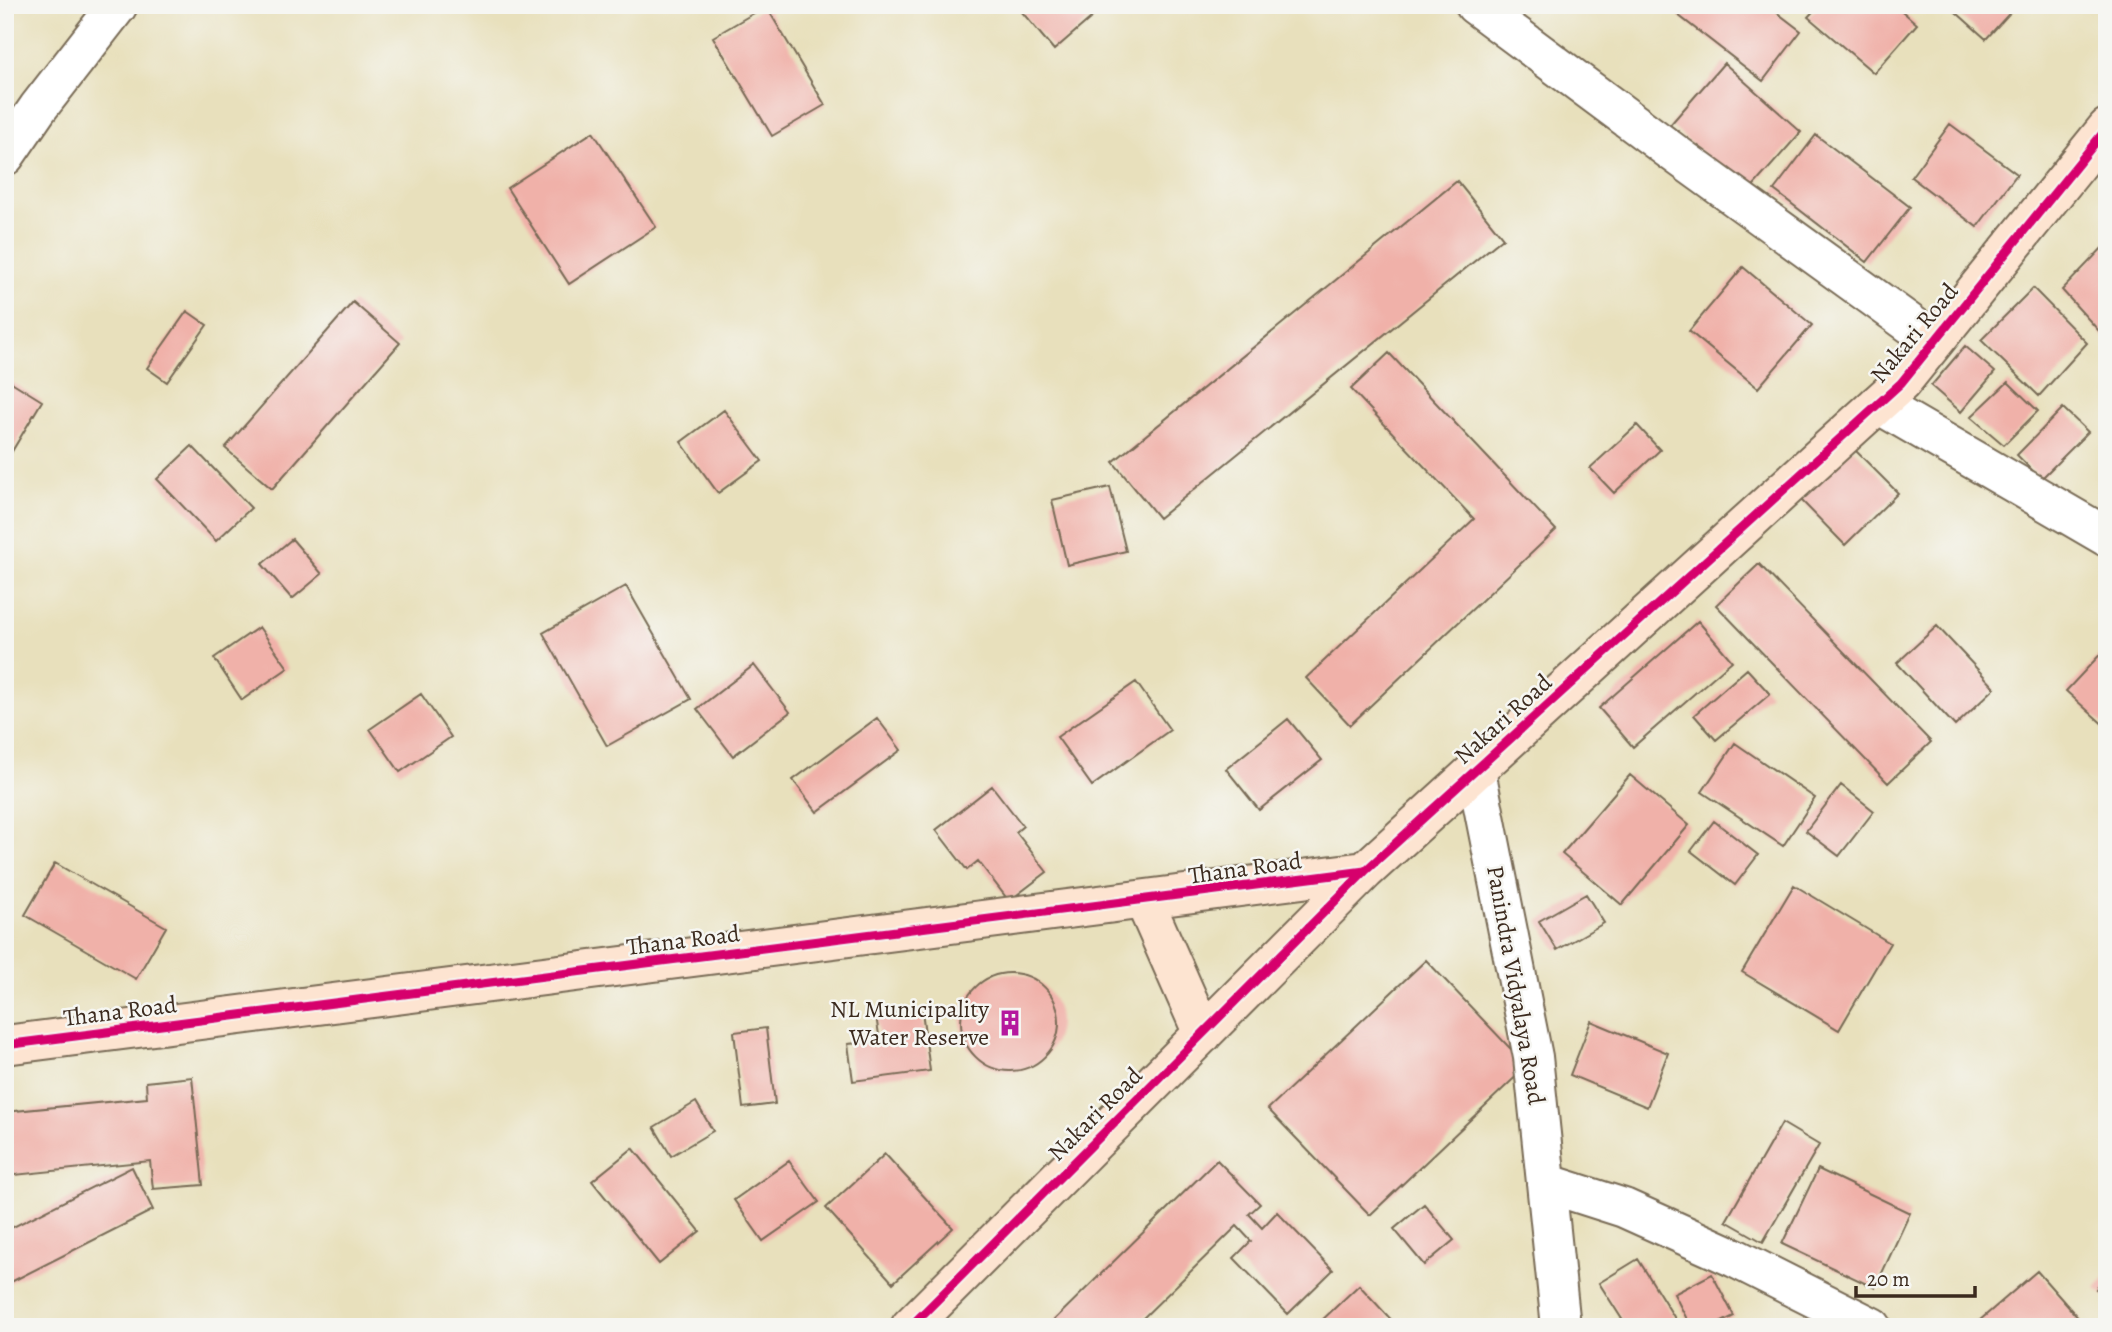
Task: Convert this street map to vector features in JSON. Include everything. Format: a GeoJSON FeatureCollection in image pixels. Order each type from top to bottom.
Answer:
{"type":"FeatureCollection","features":[{"type":"Feature","properties":{"kind":"street"},"geometry":{"type":"LineString","coordinates":[[5,156],[38,108],[118,5]]}},
{"type":"Feature","properties":{"kind":"street"},"geometry":{"type":"LineString","coordinates":[[1475,5],[1934,341]]}},
{"type":"Feature","properties":{"kind":"street","name":"Nakari Road"},"geometry":{"type":"LineString","coordinates":[[910,1327],[1365,871],[1901,383],[2107,128]]}},
{"type":"Feature","properties":{"kind":"street"},"geometry":{"type":"LineString","coordinates":[[1878,404],[2107,537]]}},
{"type":"Feature","properties":{"kind":"street","name":"Panindra Vidyalaya Road"},"geometry":{"type":"LineString","coordinates":[[1476,771],[1534,1057],[1561,1327]]}},
{"type":"Feature","properties":{"kind":"street","name":"Thana Road"},"geometry":{"type":"LineString","coordinates":[[5,1045],[1365,871]]}},
{"type":"Feature","properties":{"kind":"street"},"geometry":{"type":"LineString","coordinates":[[1144,900],[1203,1034]]}},
{"type":"Feature","properties":{"kind":"street"},"geometry":{"type":"LineString","coordinates":[[1546,1183],[1623,1208],[1735,1258],[1872,1327]]}},
{"type":"Feature","properties":{"kind":"building"},"geometry":{"type":"Polygon","coordinates":[[[1016,5],[1106,5],[1054,50],[1016,5]]]}},
{"type":"Feature","properties":{"kind":"building"},"geometry":{"type":"Polygon","coordinates":[[[1686,5],[1767,5],[1801,31],[1763,81],[1678,15],[1686,5]]]}},
{"type":"Feature","properties":{"kind":"building"},"geometry":{"type":"Polygon","coordinates":[[[1819,5],[1895,5],[1917,24],[1874,73],[1808,17],[1819,5]]]}},
{"type":"Feature","properties":{"kind":"building"},"geometry":{"type":"Polygon","coordinates":[[[1948,5],[2017,5],[1986,39],[1948,5]]]}},
{"type":"Feature","properties":{"kind":"building"},"geometry":{"type":"Polygon","coordinates":[[[2094,5],[2107,5],[2107,7],[2102,13],[2094,5]]]}},
{"type":"Feature","properties":{"kind":"building"},"geometry":{"type":"Polygon","coordinates":[[[766,6],[825,105],[772,136],[713,37],[766,6]]]}},
{"type":"Feature","properties":{"kind":"building"},"geometry":{"type":"Polygon","coordinates":[[[1724,63],[1801,132],[1747,193],[1670,125],[1724,63]]]}},
{"type":"Feature","properties":{"kind":"building"},"geometry":{"type":"Polygon","coordinates":[[[1950,124],[2017,174],[1977,227],[1911,177],[1950,124]]]}},
{"type":"Feature","properties":{"kind":"building"},"geometry":{"type":"Polygon","coordinates":[[[593,132],[656,227],[569,284],[507,188],[593,132]]]}},
{"type":"Feature","properties":{"kind":"building"},"geometry":{"type":"Polygon","coordinates":[[[1816,135],[1910,207],[1867,262],[1774,190],[1816,135]]]}},
{"type":"Feature","properties":{"kind":"building"},"geometry":{"type":"Polygon","coordinates":[[[1457,181],[1503,238],[1159,518],[1113,462],[1457,181]]]}},
{"type":"Feature","properties":{"kind":"building"},"geometry":{"type":"Polygon","coordinates":[[[2107,243],[2107,340],[2062,290],[2107,243]]]}},
{"type":"Feature","properties":{"kind":"building"},"geometry":{"type":"Polygon","coordinates":[[[1743,267],[1812,325],[1758,388],[1689,331],[1743,267]]]}},
{"type":"Feature","properties":{"kind":"building"},"geometry":{"type":"Polygon","coordinates":[[[2033,288],[2087,343],[2039,396],[1981,340],[2033,288]]]}},
{"type":"Feature","properties":{"kind":"building"},"geometry":{"type":"Polygon","coordinates":[[[353,302],[400,343],[272,489],[225,448],[353,302]]]}},
{"type":"Feature","properties":{"kind":"building"},"geometry":{"type":"Polygon","coordinates":[[[187,311],[207,325],[167,382],[147,368],[187,311]]]}},
{"type":"Feature","properties":{"kind":"building"},"geometry":{"type":"Polygon","coordinates":[[[1965,346],[1995,372],[1961,412],[1931,386],[1965,346]]]}},
{"type":"Feature","properties":{"kind":"building"},"geometry":{"type":"Polygon","coordinates":[[[1389,353],[1556,530],[1350,725],[1306,678],[1474,519],[1351,389],[1389,353]]]}},
{"type":"Feature","properties":{"kind":"building"},"geometry":{"type":"Polygon","coordinates":[[[5,378],[42,401],[5,463],[5,378]]]}},
{"type":"Feature","properties":{"kind":"building"},"geometry":{"type":"Polygon","coordinates":[[[2008,382],[2038,411],[2004,445],[1971,417],[2008,382]]]}},
{"type":"Feature","properties":{"kind":"building"},"geometry":{"type":"Polygon","coordinates":[[[2063,408],[2088,432],[2041,479],[2017,455],[2063,408]]]}},
{"type":"Feature","properties":{"kind":"building"},"geometry":{"type":"Polygon","coordinates":[[[724,410],[762,461],[718,493],[681,442],[724,410]]]}},
{"type":"Feature","properties":{"kind":"building"},"geometry":{"type":"Polygon","coordinates":[[[1637,425],[1660,450],[1614,493],[1590,468],[1637,425]]]}},
{"type":"Feature","properties":{"kind":"building"},"geometry":{"type":"Polygon","coordinates":[[[192,446],[251,508],[216,541],[157,479],[192,446]]]}},
{"type":"Feature","properties":{"kind":"building"},"geometry":{"type":"Polygon","coordinates":[[[1853,448],[1898,493],[1845,545],[1801,500],[1853,448]]]}},
{"type":"Feature","properties":{"kind":"building"},"geometry":{"type":"Polygon","coordinates":[[[1110,487],[1126,551],[1067,565],[1052,500],[1110,487]]]}},
{"type":"Feature","properties":{"kind":"building"},"geometry":{"type":"Polygon","coordinates":[[[292,539],[322,574],[292,599],[262,564],[292,539]]]}},
{"type":"Feature","properties":{"kind":"building"},"geometry":{"type":"Polygon","coordinates":[[[1759,564],[1931,742],[1888,783],[1716,605],[1759,564]]]}},
{"type":"Feature","properties":{"kind":"building"},"geometry":{"type":"Polygon","coordinates":[[[626,586],[691,699],[607,746],[543,633],[626,586]]]}},
{"type":"Feature","properties":{"kind":"building"},"geometry":{"type":"Polygon","coordinates":[[[1698,621],[1732,661],[1633,747],[1599,708],[1698,621]]]}},
{"type":"Feature","properties":{"kind":"building"},"geometry":{"type":"Polygon","coordinates":[[[1937,626],[1995,688],[1955,726],[1897,663],[1937,626]]]}},
{"type":"Feature","properties":{"kind":"building"},"geometry":{"type":"Polygon","coordinates":[[[259,627],[288,668],[242,700],[214,658],[259,627]]]}},
{"type":"Feature","properties":{"kind":"building"},"geometry":{"type":"Polygon","coordinates":[[[2107,647],[2107,728],[2066,691],[2107,647]]]}},
{"type":"Feature","properties":{"kind":"building"},"geometry":{"type":"Polygon","coordinates":[[[754,665],[790,712],[733,756],[697,709],[754,665]]]}},
{"type":"Feature","properties":{"kind":"building"},"geometry":{"type":"Polygon","coordinates":[[[1747,669],[1770,694],[1716,740],[1694,715],[1747,669]]]}},
{"type":"Feature","properties":{"kind":"building"},"geometry":{"type":"Polygon","coordinates":[[[1136,682],[1170,730],[1092,786],[1057,737],[1136,682]]]}},
{"type":"Feature","properties":{"kind":"building"},"geometry":{"type":"Polygon","coordinates":[[[421,694],[451,737],[400,772],[370,729],[421,694]]]}},
{"type":"Feature","properties":{"kind":"building"},"geometry":{"type":"Polygon","coordinates":[[[877,718],[901,750],[817,812],[793,780],[877,718]]]}},
{"type":"Feature","properties":{"kind":"building"},"geometry":{"type":"Polygon","coordinates":[[[1288,719],[1322,760],[1259,810],[1226,769],[1288,719]]]}},
{"type":"Feature","properties":{"kind":"building"},"geometry":{"type":"Polygon","coordinates":[[[1735,743],[1815,798],[1783,846],[1702,792],[1735,743]]]}},
{"type":"Feature","properties":{"kind":"building"},"geometry":{"type":"Polygon","coordinates":[[[1630,775],[1689,825],[1622,905],[1562,854],[1630,775]]]}},
{"type":"Feature","properties":{"kind":"building"},"geometry":{"type":"Polygon","coordinates":[[[1841,785],[1874,811],[1839,856],[1806,831],[1841,785]]]}},
{"type":"Feature","properties":{"kind":"building"},"geometry":{"type":"Polygon","coordinates":[[[992,786],[1023,826],[1016,832],[1047,872],[1009,901],[978,861],[967,870],[936,830],[992,786]]]}},
{"type":"Feature","properties":{"kind":"building"},"geometry":{"type":"Polygon","coordinates":[[[1714,821],[1758,855],[1735,885],[1691,851],[1714,821]]]}},
{"type":"Feature","properties":{"kind":"building"},"geometry":{"type":"Polygon","coordinates":[[[55,863],[166,927],[136,979],[25,915],[55,863]]]}},
{"type":"Feature","properties":{"kind":"building"},"geometry":{"type":"Polygon","coordinates":[[[1794,885],[1890,943],[1839,1030],[1742,972],[1794,885]]]}},
{"type":"Feature","properties":{"kind":"building"},"geometry":{"type":"Polygon","coordinates":[[[1586,894],[1604,923],[1557,950],[1539,921],[1586,894]]]}},
{"type":"Feature","properties":{"kind":"building"},"geometry":{"type":"Polygon","coordinates":[[[1426,960],[1527,1066],[1370,1215],[1268,1109],[1426,960]]]}},
{"type":"Feature","properties":{"kind":"building","name":"NL Municipality Water Reserve"},"geometry":{"type":"Polygon","coordinates":[[[1010,973],[1029,976],[1045,987],[1056,1003],[1059,1022],[1056,1041],[1045,1057],[1029,1068],[1010,1071],[991,1068],[975,1057],[964,1041],[961,1022],[964,1003],[975,987],[991,976],[1010,973]]]}},
{"type":"Feature","properties":{"kind":"building"},"geometry":{"type":"Polygon","coordinates":[[[922,1011],[930,1071],[853,1081],[848,1044],[880,1041],[876,1016],[922,1011]]]}},
{"type":"Feature","properties":{"kind":"building"},"geometry":{"type":"Polygon","coordinates":[[[1591,1021],[1668,1053],[1647,1107],[1570,1075],[1591,1021]]]}},
{"type":"Feature","properties":{"kind":"building"},"geometry":{"type":"Polygon","coordinates":[[[766,1028],[775,1104],[743,1108],[734,1032],[766,1028]]]}},
{"type":"Feature","properties":{"kind":"building"},"geometry":{"type":"Polygon","coordinates":[[[192,1077],[203,1185],[153,1189],[150,1161],[5,1176],[5,1112],[147,1098],[146,1082],[192,1077]]]}},
{"type":"Feature","properties":{"kind":"building"},"geometry":{"type":"Polygon","coordinates":[[[696,1102],[713,1131],[671,1156],[654,1127],[696,1102]]]}},
{"type":"Feature","properties":{"kind":"building"},"geometry":{"type":"Polygon","coordinates":[[[1782,1123],[1819,1145],[1763,1242],[1726,1221],[1782,1123]]]}},
{"type":"Feature","properties":{"kind":"building"},"geometry":{"type":"Polygon","coordinates":[[[633,1148],[700,1231],[659,1264],[592,1181],[633,1148]]]}},
{"type":"Feature","properties":{"kind":"building"},"geometry":{"type":"Polygon","coordinates":[[[885,1154],[953,1228],[893,1283],[826,1208],[885,1154]]]}},
{"type":"Feature","properties":{"kind":"building"},"geometry":{"type":"Polygon","coordinates":[[[1217,1160],[1260,1204],[1249,1214],[1262,1228],[1277,1212],[1333,1270],[1288,1314],[1234,1258],[1251,1241],[1237,1226],[1134,1327],[1047,1327],[1217,1160]]]}},
{"type":"Feature","properties":{"kind":"building"},"geometry":{"type":"Polygon","coordinates":[[[789,1161],[819,1202],[763,1241],[734,1200],[789,1161]]]}},
{"type":"Feature","properties":{"kind":"building"},"geometry":{"type":"Polygon","coordinates":[[[132,1167],[153,1210],[5,1285],[5,1231],[132,1167]]]}},
{"type":"Feature","properties":{"kind":"building"},"geometry":{"type":"Polygon","coordinates":[[[1818,1169],[1910,1213],[1875,1288],[1782,1244],[1818,1169]]]}},
{"type":"Feature","properties":{"kind":"building"},"geometry":{"type":"Polygon","coordinates":[[[1424,1204],[1454,1240],[1424,1265],[1394,1229],[1424,1204]]]}},
{"type":"Feature","properties":{"kind":"building"},"geometry":{"type":"Polygon","coordinates":[[[1638,1259],[1679,1325],[1676,1327],[1627,1327],[1599,1283],[1638,1259]]]}},
{"type":"Feature","properties":{"kind":"building"},"geometry":{"type":"Polygon","coordinates":[[[2037,1271],[2080,1320],[2072,1327],[1972,1327],[2037,1271]]]}},
{"type":"Feature","properties":{"kind":"building"},"geometry":{"type":"Polygon","coordinates":[[[1712,1274],[1734,1316],[1712,1327],[1691,1327],[1674,1294],[1712,1274]]]}},
{"type":"Feature","properties":{"kind":"building"},"geometry":{"type":"Polygon","coordinates":[[[2107,1274],[2107,1297],[2096,1289],[2107,1274]]]}},
{"type":"Feature","properties":{"kind":"building"},"geometry":{"type":"Polygon","coordinates":[[[1359,1285],[1398,1327],[1321,1327],[1318,1324],[1359,1285]]]}},
{"type":"Feature","properties":{"kind":"cycle path"},"geometry":{"type":"LineString","coordinates":[[910,1327],[1365,871],[1901,383],[2107,128]]}},
{"type":"Feature","properties":{"kind":"cycle path"},"geometry":{"type":"LineString","coordinates":[[5,1045],[1365,871]]}},
{"type":"Feature","properties":{"kind":"place","name":"NL Municipality Water Reserve"},"geometry":{"type":"Point","coordinates":[1010,1023]}}]}
